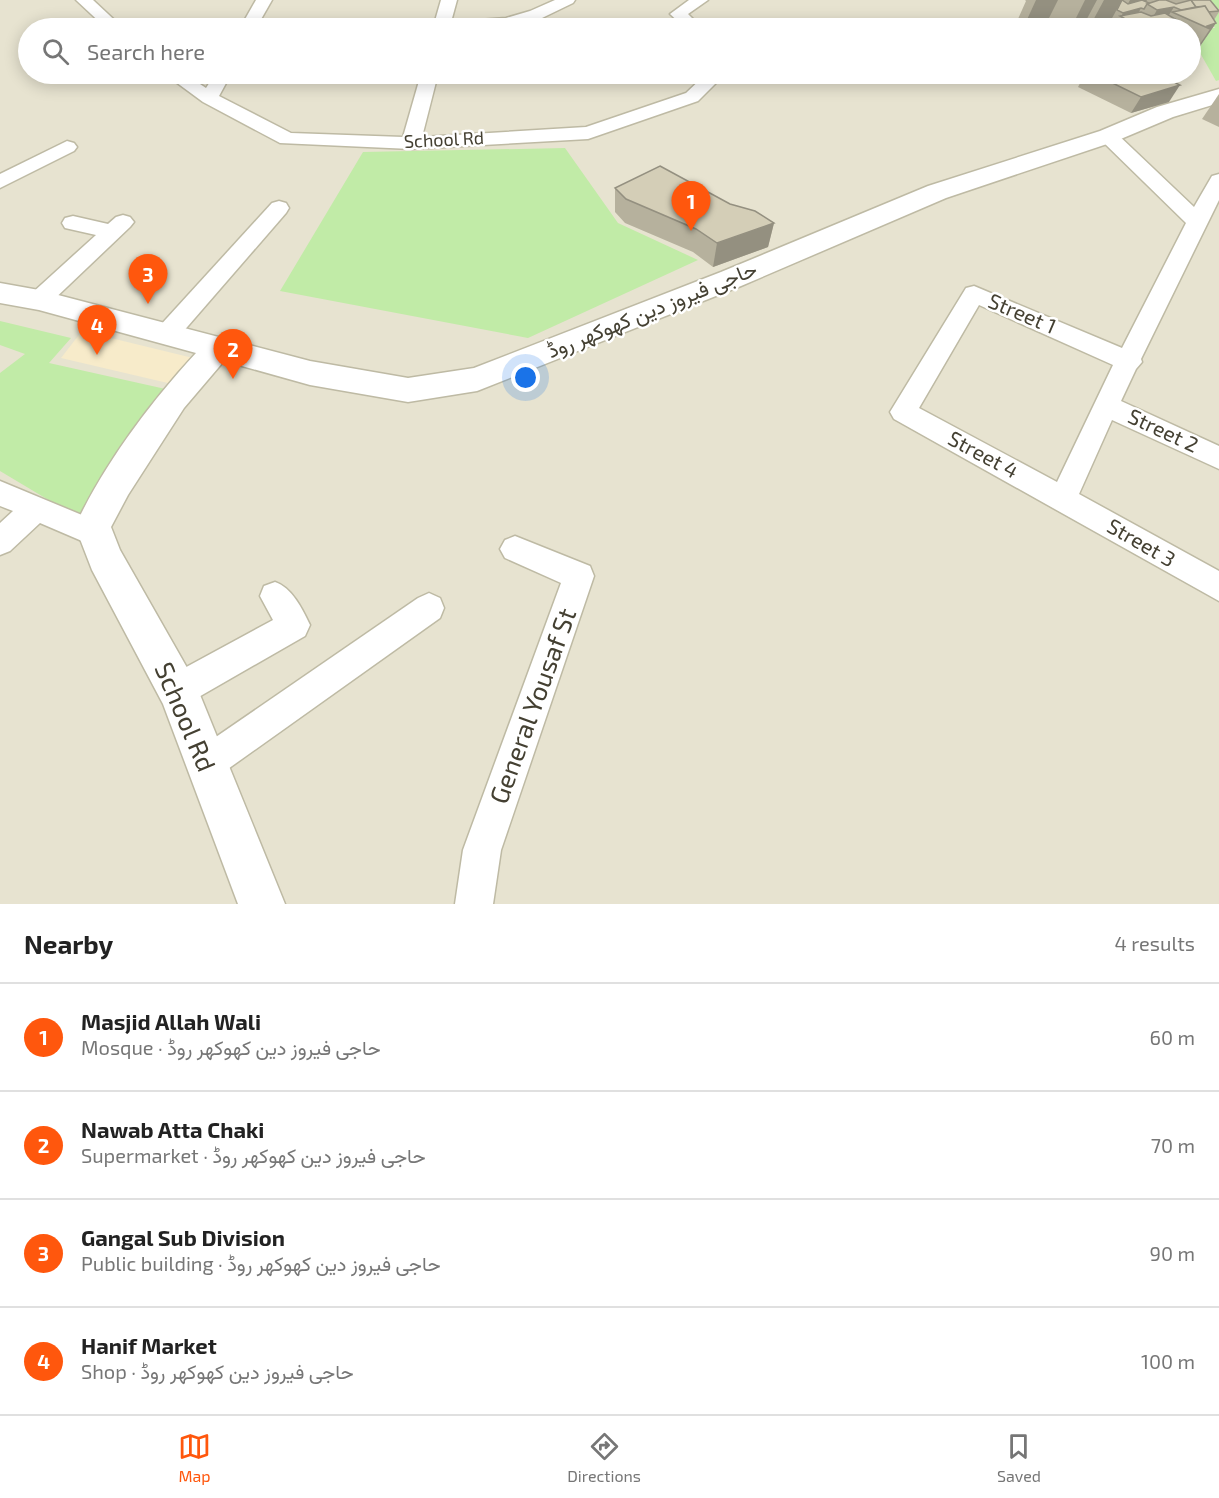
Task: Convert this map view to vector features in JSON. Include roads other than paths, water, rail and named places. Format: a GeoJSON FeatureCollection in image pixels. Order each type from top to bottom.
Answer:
{"type":"FeatureCollection","features":[{"type":"Feature","properties":{"kind":"street"},"geometry":{"type":"LineString","coordinates":[[84,0],[104,18]]}},
{"type":"Feature","properties":{"kind":"street"},"geometry":{"type":"LineString","coordinates":[[254,18],[264,0]]}},
{"type":"Feature","properties":{"kind":"street"},"geometry":{"type":"LineString","coordinates":[[444,18],[449,0]]}},
{"type":"Feature","properties":{"kind":"street"},"geometry":{"type":"LineString","coordinates":[[531,18],[567,0]]}},
{"type":"Feature","properties":{"kind":"street"},"geometry":{"type":"LineString","coordinates":[[683,18],[678,14],[700,0]]}},
{"type":"Feature","properties":{"kind":"street","name":"School Rd"},"geometry":{"type":"LineString","coordinates":[[188,84],[209,99],[287,140],[411,143],[588,133],[692,97],[706,84]]}},
{"type":"Feature","properties":{"kind":"street"},"geometry":{"type":"LineString","coordinates":[[209,99],[217,84]]}},
{"type":"Feature","properties":{"kind":"street"},"geometry":{"type":"LineString","coordinates":[[411,143],[426,84]]}},
{"type":"Feature","properties":{"kind":"street","name":"حاجی فیروز دین کھوکھر روڈ"},"geometry":{"type":"LineString","coordinates":[[0,293],[39,300],[310,373],[408,390],[477,380],[731,279],[937,192],[1108,136],[1165,112],[1219,96]]}},
{"type":"Feature","properties":{"kind":"street"},"geometry":{"type":"LineString","coordinates":[[1108,136],[1197,222]]}},
{"type":"Feature","properties":{"kind":"street"},"geometry":{"type":"LineString","coordinates":[[0,182],[67,147]]}},
{"type":"Feature","properties":{"kind":"street"},"geometry":{"type":"LineString","coordinates":[[1063,499],[1219,180]]}},
{"type":"Feature","properties":{"kind":"street"},"geometry":{"type":"LineString","coordinates":[[166,335],[279,208]]}},
{"type":"Feature","properties":{"kind":"street"},"geometry":{"type":"LineString","coordinates":[[39,300],[117,227],[73,223]]}},
{"type":"Feature","properties":{"kind":"street","name":"Street 1"},"geometry":{"type":"LineString","coordinates":[[903,412],[975,294],[1130,362]]}},
{"type":"Feature","properties":{"kind":"street"},"geometry":{"type":"LineString","coordinates":[[96,534],[93,526],[116,485],[173,399],[218,348]]}},
{"type":"Feature","properties":{"kind":"street","name":"Street 2"},"geometry":{"type":"LineString","coordinates":[[1107,405],[1219,458]]}},
{"type":"Feature","properties":{"kind":"street","name":"Street 4"},"geometry":{"type":"LineString","coordinates":[[903,412],[1063,499]]}},
{"type":"Feature","properties":{"kind":"street"},"geometry":{"type":"LineString","coordinates":[[0,493],[96,534]]}},
{"type":"Feature","properties":{"kind":"street","name":"Street 3"},"geometry":{"type":"LineString","coordinates":[[1063,499],[1219,587]]}},
{"type":"Feature","properties":{"kind":"street"},"geometry":{"type":"LineString","coordinates":[[0,542],[36,508]]}},
{"type":"Feature","properties":{"kind":"street","name":"School Rd"},"geometry":{"type":"LineString","coordinates":[[96,534],[105,558],[177,690],[262,904]]}},
{"type":"Feature","properties":{"kind":"street","name":"General Yousaf St"},"geometry":{"type":"LineString","coordinates":[[474,904],[482,850],[579,576],[515,549]]}},
{"type":"Feature","properties":{"kind":"street"},"geometry":{"type":"LineString","coordinates":[[177,690],[294,625],[275,596]]}},
{"type":"Feature","properties":{"kind":"street"},"geometry":{"type":"LineString","coordinates":[[206,764],[429,608]]}},
{"type":"Feature","properties":{"kind":"place","name":"Masjid Allah Wali"},"geometry":{"type":"Point","coordinates":[691,231]}},
{"type":"Feature","properties":{"kind":"place","name":"Gangal Sub Division"},"geometry":{"type":"Point","coordinates":[148,304]}},
{"type":"Feature","properties":{"kind":"place","name":"Hanif Market"},"geometry":{"type":"Point","coordinates":[97,355]}},
{"type":"Feature","properties":{"kind":"place","name":"Nawab Atta Chaki"},"geometry":{"type":"Point","coordinates":[233,379]}}]}
